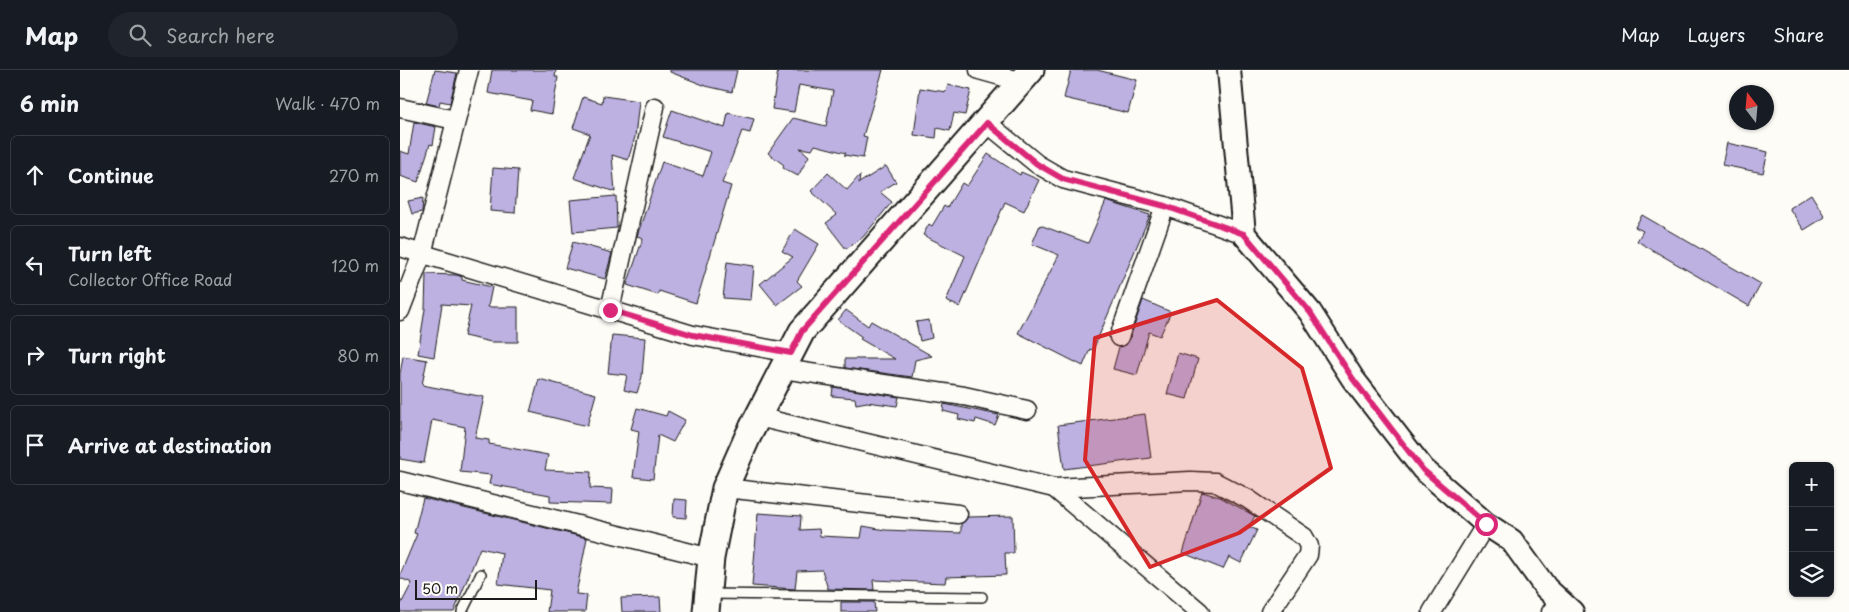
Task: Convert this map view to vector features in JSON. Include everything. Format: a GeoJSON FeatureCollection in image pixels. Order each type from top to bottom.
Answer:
{"type":"FeatureCollection","features":[{"type":"Feature","properties":{"kind":"main road"},"geometry":{"type":"LineString","coordinates":[[707,603],[711,558],[724,488],[758,416],[802,331],[987,123],[1026,76]]}},
{"type":"Feature","properties":{"kind":"street"},"geometry":{"type":"LineString","coordinates":[[400,311],[422,254],[468,70]]}},
{"type":"Feature","properties":{"kind":"street"},"geometry":{"type":"LineString","coordinates":[[979,70],[1026,76]]}},
{"type":"Feature","properties":{"kind":"street"},"geometry":{"type":"LineString","coordinates":[[1228,70],[1244,234]]}},
{"type":"Feature","properties":{"kind":"street"},"geometry":{"type":"LineString","coordinates":[[610,310],[655,107]]}},
{"type":"Feature","properties":{"kind":"street"},"geometry":{"type":"LineString","coordinates":[[400,108],[455,120]]}},
{"type":"Feature","properties":{"kind":"street"},"geometry":{"type":"LineString","coordinates":[[987,123],[1037,164],[1063,179],[1165,206],[1244,234],[1310,312],[1353,379],[1423,470],[1486,524],[1512,541],[1561,609]]}},
{"type":"Feature","properties":{"kind":"street"},"geometry":{"type":"LineString","coordinates":[[1119,338],[1165,206]]}},
{"type":"Feature","properties":{"kind":"street"},"geometry":{"type":"LineString","coordinates":[[400,247],[693,335],[787,361],[1027,410]]}},
{"type":"Feature","properties":{"kind":"street"},"geometry":{"type":"LineString","coordinates":[[758,416],[1054,488],[1204,480],[1215,482],[1248,499],[1304,537],[1310,546],[1308,554],[1270,612]]}},
{"type":"Feature","properties":{"kind":"street"},"geometry":{"type":"LineString","coordinates":[[400,482],[711,558]]}},
{"type":"Feature","properties":{"kind":"street"},"geometry":{"type":"LineString","coordinates":[[724,488],[958,514]]}},
{"type":"Feature","properties":{"kind":"street"},"geometry":{"type":"LineString","coordinates":[[1054,488],[1200,612]]}},
{"type":"Feature","properties":{"kind":"street"},"geometry":{"type":"LineString","coordinates":[[1432,612],[1486,524]]}},
{"type":"Feature","properties":{"kind":"lane"},"geometry":{"type":"LineString","coordinates":[[462,612],[481,574]]}},
{"type":"Feature","properties":{"kind":"lane"},"geometry":{"type":"LineString","coordinates":[[707,603],[982,597]]}},
{"type":"Feature","properties":{"kind":"highlighted area"},"geometry":{"type":"Polygon","coordinates":[[[1217,300],[1302,368],[1331,468],[1239,533],[1150,567],[1085,460],[1095,338],[1217,300]]]}},
{"type":"Feature","properties":{"kind":"building"},"geometry":{"type":"Polygon","coordinates":[[[435,70],[457,73],[450,103],[440,101],[439,106],[426,103],[435,70]]]}},
{"type":"Feature","properties":{"kind":"building"},"geometry":{"type":"Polygon","coordinates":[[[492,70],[556,70],[555,77],[558,77],[552,114],[530,110],[532,101],[488,93],[492,70]]]}},
{"type":"Feature","properties":{"kind":"building"},"geometry":{"type":"Polygon","coordinates":[[[670,70],[737,70],[732,92],[706,86],[670,72],[670,70]]]}},
{"type":"Feature","properties":{"kind":"building"},"geometry":{"type":"Polygon","coordinates":[[[778,70],[883,70],[863,136],[867,137],[863,158],[844,155],[846,153],[815,145],[812,150],[800,148],[809,156],[798,176],[783,168],[784,165],[768,153],[793,118],[826,126],[833,91],[799,85],[794,112],[772,109],[778,70]]]}},
{"type":"Feature","properties":{"kind":"building"},"geometry":{"type":"Polygon","coordinates":[[[1071,70],[1097,70],[1137,80],[1128,113],[1064,98],[1071,70]]]}},
{"type":"Feature","properties":{"kind":"building"},"geometry":{"type":"Polygon","coordinates":[[[948,85],[971,90],[965,115],[954,113],[950,131],[937,128],[936,138],[914,135],[920,88],[946,92],[948,85]]]}},
{"type":"Feature","properties":{"kind":"building"},"geometry":{"type":"Polygon","coordinates":[[[603,96],[639,101],[635,137],[628,160],[612,155],[615,192],[574,178],[590,134],[573,128],[583,97],[602,103],[603,96]]]}},
{"type":"Feature","properties":{"kind":"building"},"geometry":{"type":"Polygon","coordinates":[[[672,110],[725,128],[728,113],[754,119],[750,133],[742,131],[722,183],[731,186],[696,303],[659,291],[658,295],[627,285],[643,238],[637,236],[662,162],[703,176],[711,152],[663,137],[672,110]]]}},
{"type":"Feature","properties":{"kind":"building"},"geometry":{"type":"Polygon","coordinates":[[[414,122],[436,127],[433,145],[430,144],[418,182],[400,176],[400,151],[409,154],[414,122]]]}},
{"type":"Feature","properties":{"kind":"building"},"geometry":{"type":"Polygon","coordinates":[[[1727,143],[1768,152],[1763,173],[1722,165],[1727,143]]]}},
{"type":"Feature","properties":{"kind":"building"},"geometry":{"type":"Polygon","coordinates":[[[988,154],[1020,175],[1021,172],[1039,180],[1024,211],[1005,202],[960,307],[946,301],[965,256],[923,235],[929,224],[932,226],[944,206],[947,208],[962,183],[967,186],[988,154]]]}},
{"type":"Feature","properties":{"kind":"building"},"geometry":{"type":"Polygon","coordinates":[[[886,166],[896,182],[880,192],[892,202],[863,237],[846,249],[826,223],[837,215],[811,191],[828,173],[847,190],[860,175],[859,183],[886,166]]]}},
{"type":"Feature","properties":{"kind":"building"},"geometry":{"type":"Polygon","coordinates":[[[493,168],[518,170],[515,213],[490,211],[493,168]]]}},
{"type":"Feature","properties":{"kind":"building"},"geometry":{"type":"Polygon","coordinates":[[[1811,194],[1825,217],[1804,230],[1789,208],[1811,194]]]}},
{"type":"Feature","properties":{"kind":"building"},"geometry":{"type":"Polygon","coordinates":[[[616,196],[617,228],[573,232],[570,200],[616,196]]]}},
{"type":"Feature","properties":{"kind":"building"},"geometry":{"type":"Polygon","coordinates":[[[423,198],[422,212],[412,214],[408,201],[423,198]]]}},
{"type":"Feature","properties":{"kind":"building"},"geometry":{"type":"Polygon","coordinates":[[[1106,201],[1150,215],[1093,350],[1090,349],[1083,366],[1018,333],[1059,255],[1032,244],[1040,225],[1088,243],[1106,201]]]}},
{"type":"Feature","properties":{"kind":"building"},"geometry":{"type":"Polygon","coordinates":[[[1642,215],[1761,284],[1749,306],[1637,241],[1643,231],[1635,227],[1642,215]]]}},
{"type":"Feature","properties":{"kind":"building"},"geometry":{"type":"Polygon","coordinates":[[[795,229],[819,244],[797,281],[802,286],[777,305],[760,284],[793,257],[782,251],[795,229]]]}},
{"type":"Feature","properties":{"kind":"building"},"geometry":{"type":"Polygon","coordinates":[[[573,242],[612,253],[605,279],[565,268],[573,242]]]}},
{"type":"Feature","properties":{"kind":"building"},"geometry":{"type":"Polygon","coordinates":[[[727,262],[754,266],[751,300],[723,298],[727,262]]]}},
{"type":"Feature","properties":{"kind":"building"},"geometry":{"type":"Polygon","coordinates":[[[426,274],[457,275],[462,277],[462,280],[492,287],[488,307],[518,307],[518,342],[491,342],[464,336],[471,306],[442,304],[434,357],[418,354],[425,309],[426,274]]]}},
{"type":"Feature","properties":{"kind":"building"},"geometry":{"type":"Polygon","coordinates":[[[1143,300],[1171,312],[1160,336],[1149,332],[1137,375],[1113,369],[1119,347],[1126,345],[1129,341],[1143,300]]]}},
{"type":"Feature","properties":{"kind":"building"},"geometry":{"type":"Polygon","coordinates":[[[846,310],[868,326],[871,321],[932,356],[915,360],[912,377],[845,368],[845,359],[895,359],[860,339],[862,337],[838,320],[846,310]]]}},
{"type":"Feature","properties":{"kind":"building"},"geometry":{"type":"Polygon","coordinates":[[[929,320],[932,338],[920,341],[916,322],[929,320]]]}},
{"type":"Feature","properties":{"kind":"building"},"geometry":{"type":"Polygon","coordinates":[[[612,335],[645,338],[642,377],[637,393],[624,390],[627,375],[608,373],[612,335]]]}},
{"type":"Feature","properties":{"kind":"building"},"geometry":{"type":"Polygon","coordinates":[[[1178,353],[1198,359],[1187,399],[1167,394],[1178,353]]]}},
{"type":"Feature","properties":{"kind":"building"},"geometry":{"type":"Polygon","coordinates":[[[403,356],[427,360],[422,385],[484,397],[475,438],[489,440],[489,444],[548,455],[545,470],[591,472],[590,488],[613,489],[612,504],[550,502],[550,495],[489,484],[491,475],[460,472],[465,427],[432,420],[424,463],[400,459],[400,374],[403,356]]]}},
{"type":"Feature","properties":{"kind":"building"},"geometry":{"type":"Polygon","coordinates":[[[539,379],[596,394],[587,426],[530,412],[539,379]]]}},
{"type":"Feature","properties":{"kind":"building"},"geometry":{"type":"Polygon","coordinates":[[[833,387],[899,397],[897,406],[867,402],[856,404],[855,398],[832,396],[833,387]]]}},
{"type":"Feature","properties":{"kind":"building"},"geometry":{"type":"Polygon","coordinates":[[[944,404],[999,415],[995,425],[976,419],[975,423],[958,419],[959,415],[943,411],[944,404]]]}},
{"type":"Feature","properties":{"kind":"building"},"geometry":{"type":"Polygon","coordinates":[[[637,408],[666,416],[668,411],[685,420],[673,442],[658,435],[653,479],[633,477],[639,431],[631,429],[637,408]]]}},
{"type":"Feature","properties":{"kind":"building"},"geometry":{"type":"Polygon","coordinates":[[[1145,414],[1151,458],[1064,469],[1058,425],[1145,414]]]}},
{"type":"Feature","properties":{"kind":"building"},"geometry":{"type":"Polygon","coordinates":[[[1202,492],[1220,497],[1255,516],[1249,527],[1257,530],[1241,563],[1229,557],[1223,569],[1183,553],[1202,492]]]}},
{"type":"Feature","properties":{"kind":"building"},"geometry":{"type":"Polygon","coordinates":[[[423,498],[587,538],[576,594],[587,595],[585,612],[547,612],[550,590],[498,584],[502,553],[480,548],[454,612],[400,612],[400,606],[412,583],[400,578],[400,575],[417,534],[414,533],[423,498]]]}},
{"type":"Feature","properties":{"kind":"building"},"geometry":{"type":"Polygon","coordinates":[[[674,499],[687,500],[686,518],[673,517],[674,499]]]}},
{"type":"Feature","properties":{"kind":"building"},"geometry":{"type":"Polygon","coordinates":[[[758,513],[801,516],[800,530],[819,529],[820,536],[861,538],[863,526],[885,530],[961,533],[961,524],[968,517],[1013,516],[1014,553],[1005,553],[1006,575],[946,577],[945,583],[873,580],[874,590],[828,589],[822,570],[797,571],[795,589],[752,586],[758,513]]]}},
{"type":"Feature","properties":{"kind":"building"},"geometry":{"type":"Polygon","coordinates":[[[660,597],[661,612],[622,612],[621,598],[660,597]]]}},
{"type":"Feature","properties":{"kind":"building"},"geometry":{"type":"Polygon","coordinates":[[[841,602],[874,602],[875,612],[841,612],[841,602]]]}},
{"type":"Feature","properties":{"kind":"route"},"geometry":{"type":"LineString","coordinates":[[610,310],[693,335],[791,353],[802,331],[987,123],[1037,164],[1063,179],[1165,206],[1244,234],[1310,312],[1353,379],[1423,470],[1486,524]]}}]}
